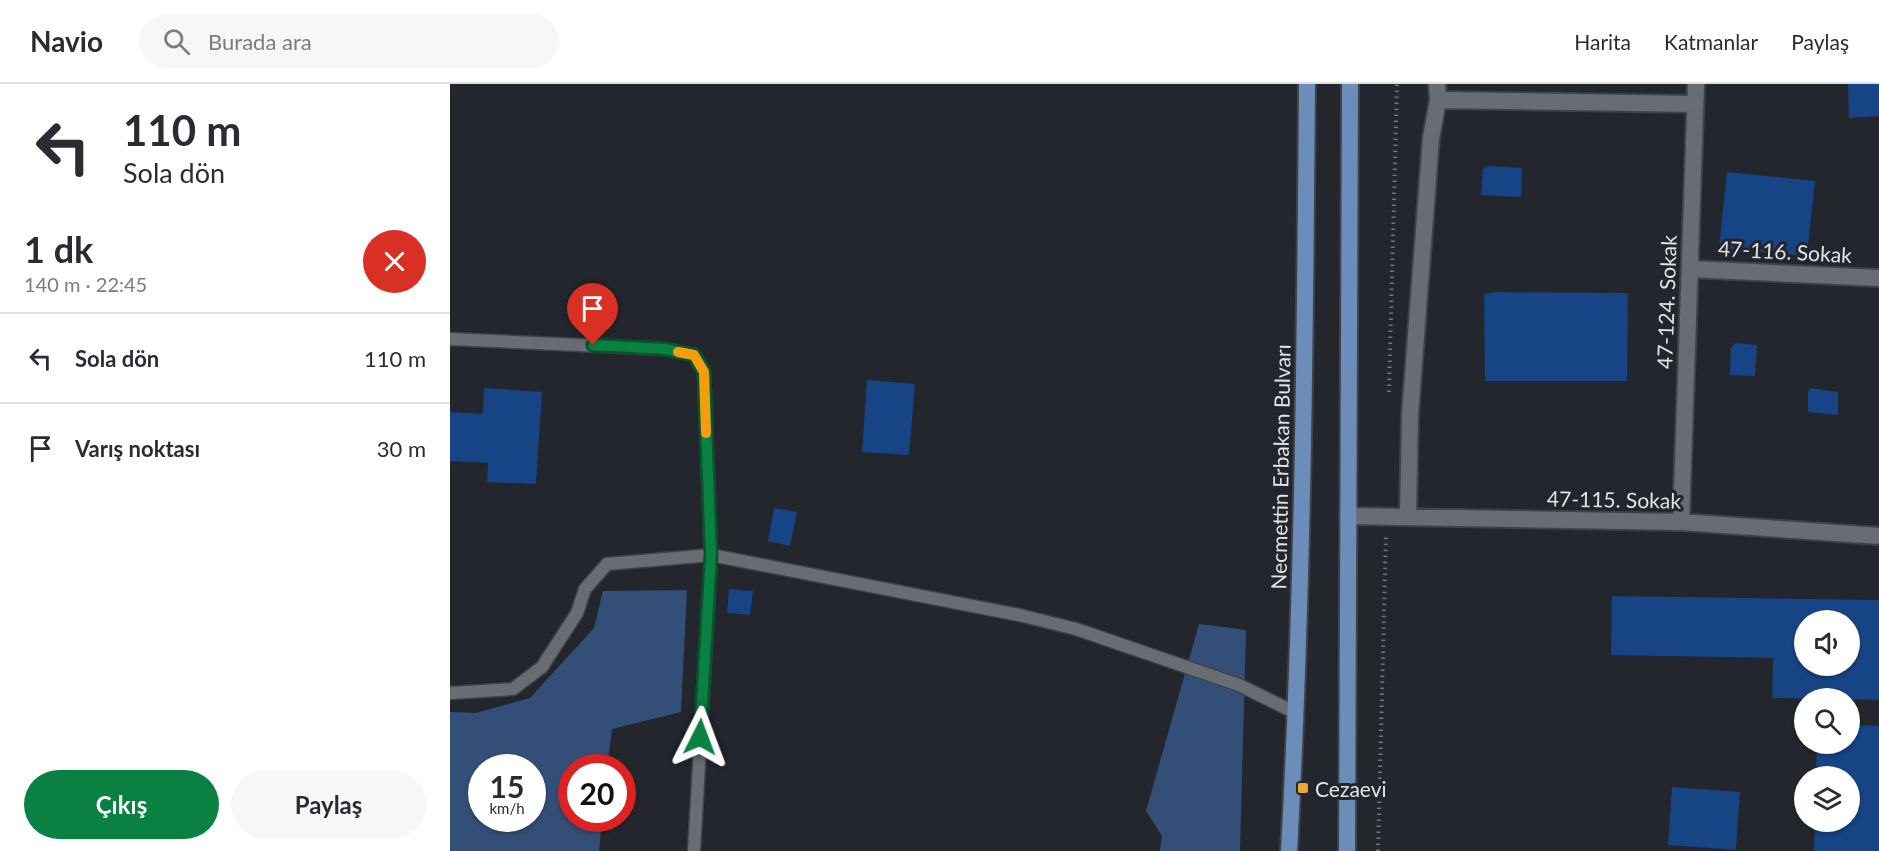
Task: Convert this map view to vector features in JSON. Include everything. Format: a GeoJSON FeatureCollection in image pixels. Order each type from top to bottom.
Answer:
{"type":"FeatureCollection","features":[{"type":"Feature","properties":{"kind":"main road","name":"Necmettin Erbakan Bulvarı"},"geometry":{"type":"LineString","coordinates":[[1289,851],[1305,442],[1307,84]]}},
{"type":"Feature","properties":{"kind":"main road"},"geometry":{"type":"LineString","coordinates":[[1347,851],[1350,84]]}},
{"type":"Feature","properties":{"kind":"street","name":"47-124. Sokak"},"geometry":{"type":"LineString","coordinates":[[1681,522],[1696,84]]}},
{"type":"Feature","properties":{"kind":"street"},"geometry":{"type":"LineString","coordinates":[[1408,517],[1410,415],[1431,138],[1437,92],[1695,104]]}},
{"type":"Feature","properties":{"kind":"street","name":"47-116. Sokak"},"geometry":{"type":"LineString","coordinates":[[1690,269],[1879,278]]}},
{"type":"Feature","properties":{"kind":"street","name":"47-115. Sokak"},"geometry":{"type":"LineString","coordinates":[[1348,516],[1681,522],[1879,536]]}},
{"type":"Feature","properties":{"kind":"lane"},"geometry":{"type":"LineString","coordinates":[[450,339],[665,349],[694,355],[704,372],[711,555],[694,851]]}},
{"type":"Feature","properties":{"kind":"lane"},"geometry":{"type":"LineString","coordinates":[[450,693],[513,689],[542,667],[578,613],[585,589],[607,564],[711,555],[1019,615],[1076,629],[1239,685],[1296,713]]}},
{"type":"Feature","properties":{"kind":"shaded area"},"geometry":{"type":"Polygon","coordinates":[[[687,590],[681,712],[612,729],[609,754],[558,754],[558,832],[601,832],[599,851],[450,851],[450,712],[476,713],[530,698],[594,628],[603,591],[687,590]]]}},
{"type":"Feature","properties":{"kind":"shaded area"},"geometry":{"type":"Polygon","coordinates":[[[1199,624],[1246,630],[1240,851],[1160,851],[1162,836],[1146,811],[1199,624]]]}},
{"type":"Feature","properties":{"kind":"building"},"geometry":{"type":"Polygon","coordinates":[[[1848,84],[1879,84],[1879,116],[1849,118],[1848,84]]]}},
{"type":"Feature","properties":{"kind":"building"},"geometry":{"type":"Polygon","coordinates":[[[1488,166],[1522,168],[1521,197],[1481,195],[1483,169],[1488,166]]]}},
{"type":"Feature","properties":{"kind":"building"},"geometry":{"type":"Polygon","coordinates":[[[1727,172],[1815,181],[1807,256],[1719,248],[1727,172]]]}},
{"type":"Feature","properties":{"kind":"building"},"geometry":{"type":"Polygon","coordinates":[[[1497,292],[1628,293],[1627,381],[1485,381],[1484,294],[1497,292]]]}},
{"type":"Feature","properties":{"kind":"building"},"geometry":{"type":"Polygon","coordinates":[[[1735,343],[1757,345],[1755,376],[1730,375],[1731,348],[1735,343]]]}},
{"type":"Feature","properties":{"kind":"building"},"geometry":{"type":"Polygon","coordinates":[[[867,380],[915,384],[909,455],[862,452],[867,380]]]}},
{"type":"Feature","properties":{"kind":"building"},"geometry":{"type":"Polygon","coordinates":[[[484,388],[542,392],[536,484],[487,482],[488,463],[450,461],[450,412],[483,414],[484,388]]]}},
{"type":"Feature","properties":{"kind":"building"},"geometry":{"type":"Polygon","coordinates":[[[1810,388],[1838,392],[1838,415],[1808,412],[1810,388]]]}},
{"type":"Feature","properties":{"kind":"building"},"geometry":{"type":"Polygon","coordinates":[[[774,508],[797,512],[790,546],[768,541],[774,508]]]}},
{"type":"Feature","properties":{"kind":"building"},"geometry":{"type":"Polygon","coordinates":[[[729,589],[753,591],[750,615],[727,613],[729,589]]]}},
{"type":"Feature","properties":{"kind":"building"},"geometry":{"type":"Polygon","coordinates":[[[1612,596],[1879,600],[1879,700],[1860,700],[1860,688],[1794,688],[1794,698],[1772,698],[1773,658],[1611,655],[1612,596]]]}},
{"type":"Feature","properties":{"kind":"building"},"geometry":{"type":"Polygon","coordinates":[[[1860,725],[1879,726],[1879,851],[1814,851],[1815,832],[1860,832],[1860,766],[1816,766],[1817,754],[1860,754],[1860,725]]]}},
{"type":"Feature","properties":{"kind":"building"},"geometry":{"type":"Polygon","coordinates":[[[1672,787],[1740,792],[1736,850],[1668,845],[1672,787]]]}},
{"type":"Feature","properties":{"kind":"slow traffic"},"geometry":{"type":"LineString","coordinates":[[678,352],[694,355],[704,372],[706,433]]}},
{"type":"Feature","properties":{"kind":"place","name":"Cezaevi"},"geometry":{"type":"Point","coordinates":[1303,788]}},
{"type":"Feature","properties":{"kind":"route"},"geometry":{"type":"LineString","coordinates":[[593,345],[665,349],[694,355],[704,372],[711,555],[700,737]]}}]}
